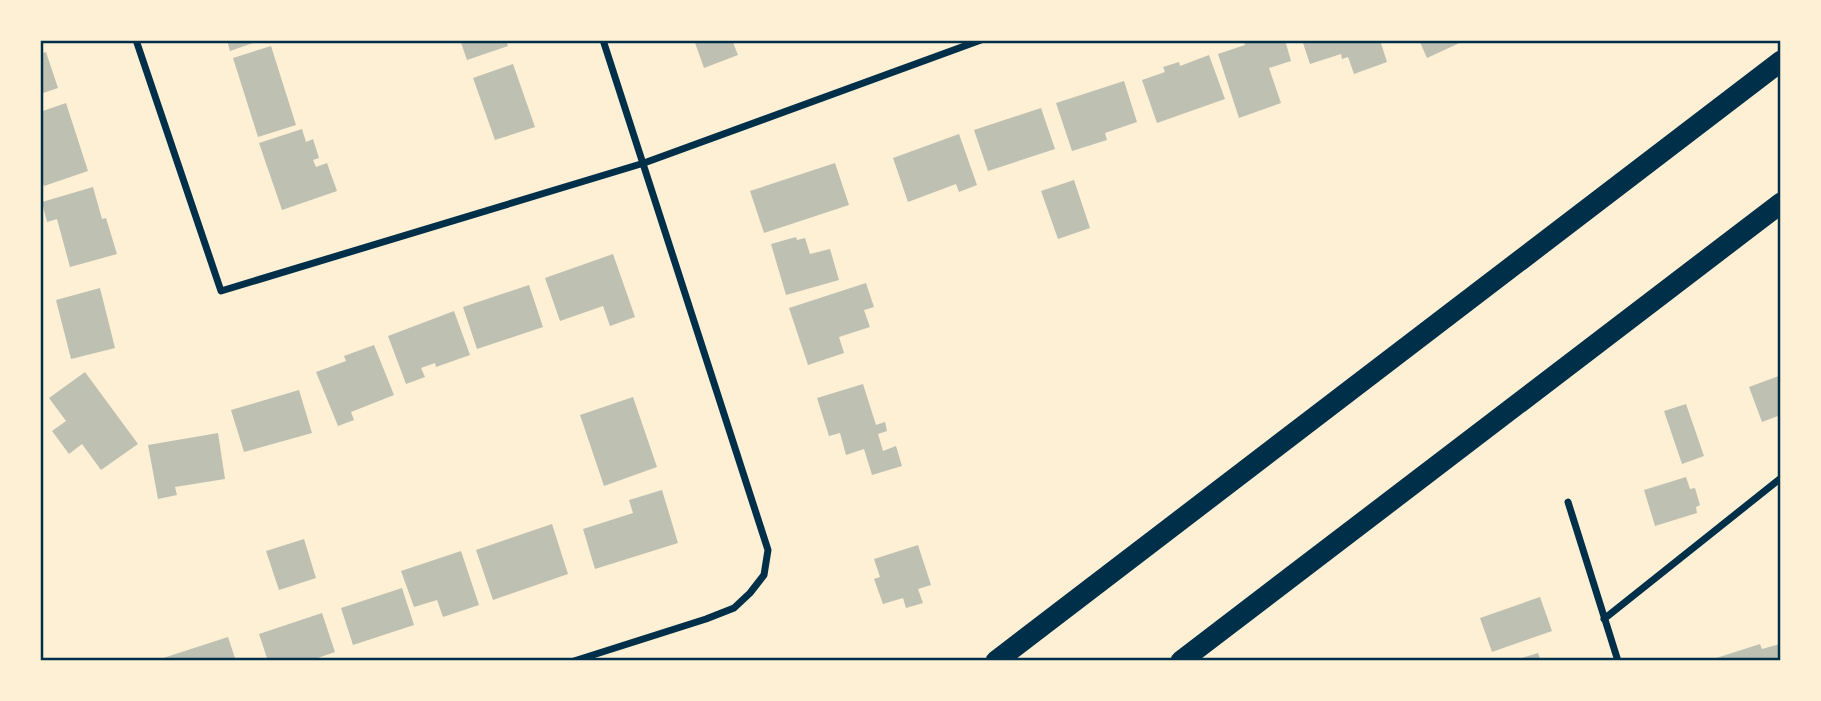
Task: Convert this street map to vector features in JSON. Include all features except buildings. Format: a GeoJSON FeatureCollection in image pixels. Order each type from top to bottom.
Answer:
{"type":"FeatureCollection","features":[{"type":"Feature","properties":{"kind":"highway"},"geometry":{"type":"LineString","coordinates":[[996,661],[1781,61]]}},
{"type":"Feature","properties":{"kind":"highway"},"geometry":{"type":"LineString","coordinates":[[1181,661],[1781,203]]}},
{"type":"Feature","properties":{"kind":"street"},"geometry":{"type":"LineString","coordinates":[[136,40],[221,291],[644,163],[981,40]]}},
{"type":"Feature","properties":{"kind":"street"},"geometry":{"type":"LineString","coordinates":[[574,661],[734,608],[764,576],[768,550],[603,40]]}},
{"type":"Feature","properties":{"kind":"street"},"geometry":{"type":"LineString","coordinates":[[1604,619],[1781,478]]}},
{"type":"Feature","properties":{"kind":"street"},"geometry":{"type":"LineString","coordinates":[[1568,502],[1618,661]]}}]}
